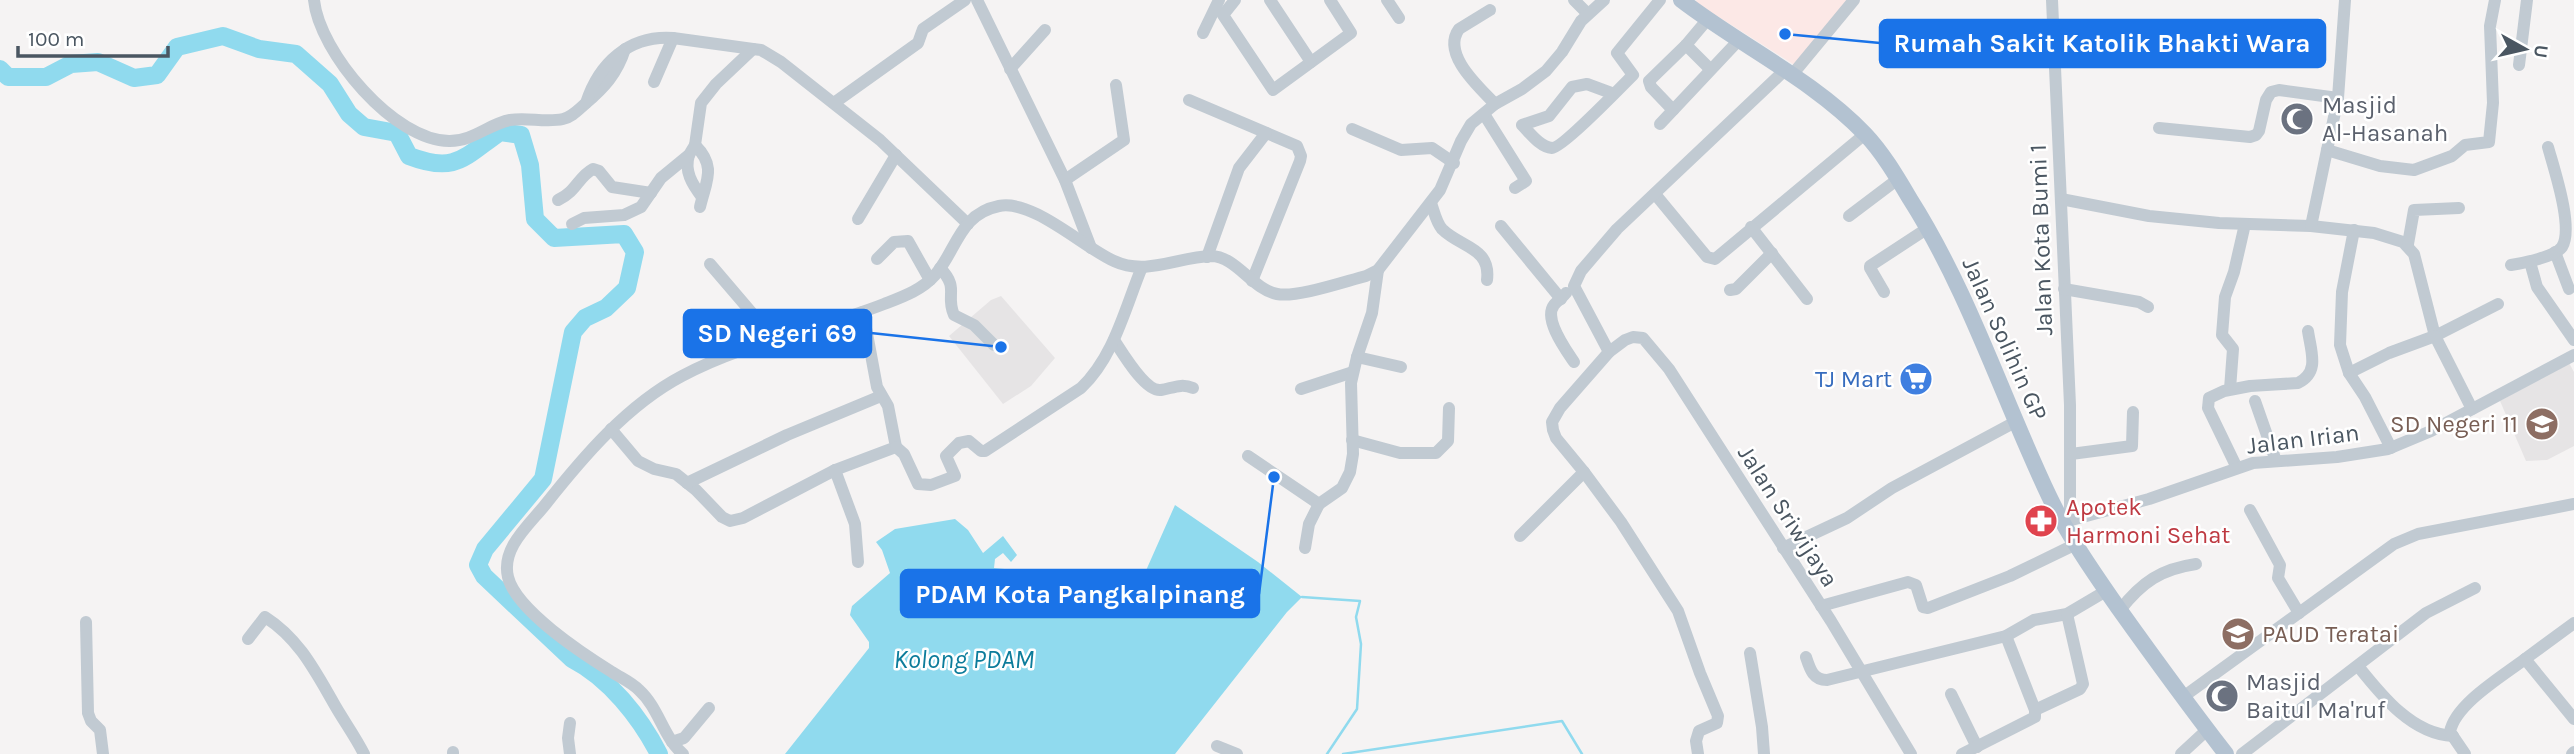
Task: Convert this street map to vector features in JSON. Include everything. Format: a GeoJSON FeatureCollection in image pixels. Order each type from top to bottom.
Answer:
{"type":"FeatureCollection","features":[{"type":"Feature","properties":{"kind":"main road","name":"Jalan Solihin GP"},"geometry":{"type":"LineString","coordinates":[[1681,0],[1789,73],[1865,134],[1898,179],[1928,228],[1965,299],[2050,497],[2067,521],[2076,544],[2106,591],[2226,754]]}},
{"type":"Feature","properties":{"kind":"street"},"geometry":{"type":"LineString","coordinates":[[314,0],[330,43],[361,89],[397,122],[423,136],[449,141],[466,139],[512,120],[568,117],[586,103],[602,70],[625,49],[648,39],[673,38],[753,48],[781,62],[834,103],[895,155],[968,224]]}},
{"type":"Feature","properties":{"kind":"street"},"geometry":{"type":"LineString","coordinates":[[834,103],[918,43],[923,29],[965,0]]}},
{"type":"Feature","properties":{"kind":"street"},"geometry":{"type":"LineString","coordinates":[[977,0],[1065,180],[1091,248]]}},
{"type":"Feature","properties":{"kind":"street"},"geometry":{"type":"LineString","coordinates":[[1203,33],[1219,0]]}},
{"type":"Feature","properties":{"kind":"street"},"geometry":{"type":"LineString","coordinates":[[1235,0],[1223,15],[1273,90],[1351,33],[1330,0]]}},
{"type":"Feature","properties":{"kind":"street"},"geometry":{"type":"LineString","coordinates":[[1269,0],[1311,62]]}},
{"type":"Feature","properties":{"kind":"street"},"geometry":{"type":"LineString","coordinates":[[1387,0],[1399,18]]}},
{"type":"Feature","properties":{"kind":"street"},"geometry":{"type":"LineString","coordinates":[[1574,0],[1588,13]]}},
{"type":"Feature","properties":{"kind":"street"},"geometry":{"type":"LineString","coordinates":[[709,708],[674,749],[653,706],[638,688],[577,649],[532,613],[508,579],[509,554],[519,534],[611,429],[680,377],[711,363],[863,312],[905,295],[930,280],[940,268],[956,237],[968,224],[980,214],[998,206],[1029,210],[1115,262],[1142,267],[1219,257],[1252,281],[1275,293],[1290,294],[1366,276],[1378,270],[1431,203],[1454,163],[1466,131],[1495,104],[1546,71],[1588,13],[1604,0]]}},
{"type":"Feature","properties":{"kind":"street"},"geometry":{"type":"LineString","coordinates":[[1614,94],[1587,84],[1572,87],[1549,116],[1522,125],[1541,144],[1555,148],[1572,135],[1614,94],[1633,75],[1617,53],[1660,0]]}},
{"type":"Feature","properties":{"kind":"street"},"geometry":{"type":"LineString","coordinates":[[1574,362],[1559,338],[1552,307],[1574,286],[1581,271],[1616,229],[1789,73],[1854,0]]}},
{"type":"Feature","properties":{"kind":"street","name":"Jalan Kota Bumi 1"},"geometry":{"type":"LineString","coordinates":[[2052,0],[2071,454],[2067,521]]}},
{"type":"Feature","properties":{"kind":"street"},"geometry":{"type":"LineString","coordinates":[[2311,226],[2338,98],[2345,0]]}},
{"type":"Feature","properties":{"kind":"street"},"geometry":{"type":"LineString","coordinates":[[2327,150],[2381,166],[2414,170],[2452,156],[2465,145],[2489,142],[2493,103],[2490,26],[2495,0]]}},
{"type":"Feature","properties":{"kind":"street"},"geometry":{"type":"LineString","coordinates":[[2519,65],[2527,0]]}},
{"type":"Feature","properties":{"kind":"street"},"geometry":{"type":"LineString","coordinates":[[1490,10],[1459,29],[1454,44],[1464,68],[1495,104]]}},
{"type":"Feature","properties":{"kind":"street"},"geometry":{"type":"LineString","coordinates":[[1673,110],[1648,84],[1707,20]]}},
{"type":"Feature","properties":{"kind":"street"},"geometry":{"type":"LineString","coordinates":[[1010,69],[1045,30]]}},
{"type":"Feature","properties":{"kind":"street"},"geometry":{"type":"LineString","coordinates":[[654,82],[673,38]]}},
{"type":"Feature","properties":{"kind":"street"},"geometry":{"type":"LineString","coordinates":[[1660,124],[1738,41]]}},
{"type":"Feature","properties":{"kind":"street"},"geometry":{"type":"LineString","coordinates":[[1686,45],[1710,69]]}},
{"type":"Feature","properties":{"kind":"street"},"geometry":{"type":"LineString","coordinates":[[692,150],[704,155],[708,166],[707,183],[701,202],[687,167],[701,103],[716,84],[753,48]]}},
{"type":"Feature","properties":{"kind":"street"},"geometry":{"type":"LineString","coordinates":[[1065,180],[1124,140],[1116,85]]}},
{"type":"Feature","properties":{"kind":"street"},"geometry":{"type":"LineString","coordinates":[[2159,128],[2256,135],[2271,92],[2279,90],[2338,98]]}},
{"type":"Feature","properties":{"kind":"street"},"geometry":{"type":"LineString","coordinates":[[1189,100],[1297,146],[1301,156],[1252,281]]}},
{"type":"Feature","properties":{"kind":"street"},"geometry":{"type":"LineString","coordinates":[[1484,114],[1526,181],[1515,188]]}},
{"type":"Feature","properties":{"kind":"street"},"geometry":{"type":"LineString","coordinates":[[1352,129],[1401,150],[1432,148],[1454,163]]}},
{"type":"Feature","properties":{"kind":"street"},"geometry":{"type":"LineString","coordinates":[[1207,257],[1239,168],[1266,133]]}},
{"type":"Feature","properties":{"kind":"street"},"geometry":{"type":"LineString","coordinates":[[1655,194],[1711,259],[1715,259],[1865,134]]}},
{"type":"Feature","properties":{"kind":"street"},"geometry":{"type":"LineString","coordinates":[[2511,265],[2530,262],[2563,246],[2568,224],[2548,147]]}},
{"type":"Feature","properties":{"kind":"street"},"geometry":{"type":"LineString","coordinates":[[572,224],[584,218],[631,213],[641,207],[662,178],[692,150]]}},
{"type":"Feature","properties":{"kind":"street"},"geometry":{"type":"LineString","coordinates":[[858,219],[895,155]]}},
{"type":"Feature","properties":{"kind":"street"},"geometry":{"type":"LineString","coordinates":[[558,200],[573,191],[593,169],[599,171],[612,187],[651,193]]}},
{"type":"Feature","properties":{"kind":"street"},"geometry":{"type":"LineString","coordinates":[[1849,216],[1898,179]]}},
{"type":"Feature","properties":{"kind":"street"},"geometry":{"type":"LineString","coordinates":[[2060,199],[2149,216],[2354,230],[2387,236],[2408,244]]}},
{"type":"Feature","properties":{"kind":"street"},"geometry":{"type":"LineString","coordinates":[[1431,203],[1441,228],[1485,259],[1487,280]]}},
{"type":"Feature","properties":{"kind":"street"},"geometry":{"type":"LineString","coordinates":[[2459,208],[2414,211],[2408,244],[2416,260],[2435,336],[2472,409]]}},
{"type":"Feature","properties":{"kind":"street"},"geometry":{"type":"LineString","coordinates":[[2230,389],[2233,349],[2222,335],[2223,309],[2245,224]]}},
{"type":"Feature","properties":{"kind":"street"},"geometry":{"type":"LineString","coordinates":[[1501,226],[1560,299]]}},
{"type":"Feature","properties":{"kind":"street"},"geometry":{"type":"LineString","coordinates":[[1751,227],[1808,299]]}},
{"type":"Feature","properties":{"kind":"street"},"geometry":{"type":"LineString","coordinates":[[1884,292],[1870,266],[1928,228]]}},
{"type":"Feature","properties":{"kind":"street"},"geometry":{"type":"LineString","coordinates":[[2354,230],[2342,292],[2340,345],[2349,373],[2391,447]]}},
{"type":"Feature","properties":{"kind":"street"},"geometry":{"type":"LineString","coordinates":[[877,258],[894,242],[908,242],[930,280]]}},
{"type":"Feature","properties":{"kind":"street"},"geometry":{"type":"LineString","coordinates":[[2555,252],[2570,289]]}},
{"type":"Feature","properties":{"kind":"street"},"geometry":{"type":"LineString","coordinates":[[1730,290],[1736,289],[1772,253]]}},
{"type":"Feature","properties":{"kind":"street"},"geometry":{"type":"LineString","coordinates":[[2530,262],[2538,287],[2574,340]]}},
{"type":"Feature","properties":{"kind":"street"},"geometry":{"type":"LineString","coordinates":[[710,264],[775,341]]}},
{"type":"Feature","properties":{"kind":"street"},"geometry":{"type":"LineString","coordinates":[[863,312],[867,341],[881,396],[888,406],[897,447],[904,454],[920,485],[931,485],[953,478],[956,474],[946,459],[947,453],[953,448],[965,440],[985,451],[1064,400],[1092,377],[1114,340],[1142,267]]}},
{"type":"Feature","properties":{"kind":"street"},"geometry":{"type":"LineString","coordinates":[[940,268],[952,285],[951,306],[954,315],[974,325],[994,345]]}},
{"type":"Feature","properties":{"kind":"street"},"geometry":{"type":"LineString","coordinates":[[1305,548],[1308,524],[1319,504],[1336,493],[1345,482],[1353,461],[1350,394],[1357,357],[1372,313],[1378,270]]}},
{"type":"Feature","properties":{"kind":"street"},"geometry":{"type":"LineString","coordinates":[[1574,286],[1609,352],[1560,408],[1552,422],[1556,438],[1584,472],[1653,571],[1684,624],[1718,716],[1717,723],[1699,731],[1696,741],[1698,754]]}},
{"type":"Feature","properties":{"kind":"street"},"geometry":{"type":"LineString","coordinates":[[2064,289],[2139,302],[2148,307]]}},
{"type":"Feature","properties":{"kind":"street"},"geometry":{"type":"LineString","coordinates":[[2349,373],[2389,353],[2435,336],[2498,304]]}},
{"type":"Feature","properties":{"kind":"street"},"geometry":{"type":"LineString","coordinates":[[2237,468],[2207,404],[2208,398],[2230,389],[2298,383],[2306,379],[2312,372],[2313,363],[2308,331]]}},
{"type":"Feature","properties":{"kind":"street","name":"Jalan Sriwijaya"},"geometry":{"type":"LineString","coordinates":[[1609,352],[1633,337],[1643,338],[1648,343],[1683,392],[1821,606],[1911,754]]}},
{"type":"Feature","properties":{"kind":"street"},"geometry":{"type":"LineString","coordinates":[[1114,340],[1141,378],[1153,389],[1162,390],[1181,385],[1193,388]]}},
{"type":"Feature","properties":{"kind":"street","name":"Jalan Irian"},"geometry":{"type":"LineString","coordinates":[[2067,521],[2149,499],[2237,468],[2276,461],[2337,457],[2391,447],[2431,431],[2574,355]]}},
{"type":"Feature","properties":{"kind":"street"},"geometry":{"type":"LineString","coordinates":[[1357,357],[1401,367]]}},
{"type":"Feature","properties":{"kind":"street"},"geometry":{"type":"LineString","coordinates":[[1301,388],[1353,372]]}},
{"type":"Feature","properties":{"kind":"street"},"geometry":{"type":"LineString","coordinates":[[687,483],[788,435],[881,396]]}},
{"type":"Feature","properties":{"kind":"street"},"geometry":{"type":"LineString","coordinates":[[2255,401],[2276,461]]}},
{"type":"Feature","properties":{"kind":"street"},"geometry":{"type":"LineString","coordinates":[[1352,440],[1400,453],[1436,453],[1448,442],[1448,408]]}},
{"type":"Feature","properties":{"kind":"street"},"geometry":{"type":"LineString","coordinates":[[2071,454],[2132,446],[2133,412]]}},
{"type":"Feature","properties":{"kind":"street"},"geometry":{"type":"LineString","coordinates":[[1783,548],[1847,519],[1892,488],[2017,421]]}},
{"type":"Feature","properties":{"kind":"street"},"geometry":{"type":"LineString","coordinates":[[611,429],[638,461],[654,469],[671,471],[722,517],[730,521],[835,470],[897,447]]}},
{"type":"Feature","properties":{"kind":"street"},"geometry":{"type":"LineString","coordinates":[[1248,456],[1319,504]]}},
{"type":"Feature","properties":{"kind":"street"},"geometry":{"type":"LineString","coordinates":[[835,470],[855,524],[858,562]]}},
{"type":"Feature","properties":{"kind":"street"},"geometry":{"type":"LineString","coordinates":[[1520,536],[1584,472]]}},
{"type":"Feature","properties":{"kind":"street"},"geometry":{"type":"LineString","coordinates":[[2183,697],[2394,544],[2418,534],[2574,504]]}},
{"type":"Feature","properties":{"kind":"street"},"geometry":{"type":"LineString","coordinates":[[2250,510],[2280,565],[2278,578],[2299,613]]}},
{"type":"Feature","properties":{"kind":"street"},"geometry":{"type":"LineString","coordinates":[[1821,606],[1908,582],[1916,585],[1923,607],[1928,608],[2010,576],[2076,544]]}},
{"type":"Feature","properties":{"kind":"street"},"geometry":{"type":"LineString","coordinates":[[2120,610],[2134,593],[2161,572],[2173,567],[2196,564]]}},
{"type":"Feature","properties":{"kind":"street"},"geometry":{"type":"LineString","coordinates":[[2242,754],[2426,613],[2475,588]]}},
{"type":"Feature","properties":{"kind":"street"},"geometry":{"type":"LineString","coordinates":[[1806,657],[1814,676],[1819,680],[1827,680],[2006,636],[2034,620],[2067,614],[2106,591]]}},
{"type":"Feature","properties":{"kind":"street"},"geometry":{"type":"LineString","coordinates":[[2035,710],[2082,687],[2067,614]]}},
{"type":"Feature","properties":{"kind":"street"},"geometry":{"type":"LineString","coordinates":[[248,639],[265,617],[283,630],[303,651],[364,754]]}},
{"type":"Feature","properties":{"kind":"street"},"geometry":{"type":"LineString","coordinates":[[86,622],[88,713],[91,722],[100,730],[103,754]]}},
{"type":"Feature","properties":{"kind":"street"},"geometry":{"type":"LineString","coordinates":[[2465,754],[2450,732],[2454,718],[2466,705],[2574,623]]}},
{"type":"Feature","properties":{"kind":"street"},"geometry":{"type":"LineString","coordinates":[[1962,754],[2035,717],[2035,710],[2006,636]]}},
{"type":"Feature","properties":{"kind":"street"},"geometry":{"type":"LineString","coordinates":[[1751,653],[1764,754]]}},
{"type":"Feature","properties":{"kind":"street"},"geometry":{"type":"LineString","coordinates":[[2525,659],[2574,719]]}},
{"type":"Feature","properties":{"kind":"street"},"geometry":{"type":"LineString","coordinates":[[2358,666],[2382,697],[2426,730],[2452,736]]}},
{"type":"Feature","properties":{"kind":"street"},"geometry":{"type":"LineString","coordinates":[[1951,694],[1977,747]]}},
{"type":"Feature","properties":{"kind":"street"},"geometry":{"type":"LineString","coordinates":[[570,723],[570,754]]}},
{"type":"Feature","properties":{"kind":"street"},"geometry":{"type":"LineString","coordinates":[[2181,754],[2207,730]]}},
{"type":"Feature","properties":{"kind":"street"},"geometry":{"type":"LineString","coordinates":[[1217,747],[1237,754]]}},
{"type":"Feature","properties":{"kind":"shaded area"},"geometry":{"type":"Polygon","coordinates":[[[1852,0],[1796,66],[1695,2],[1852,0]]]}},
{"type":"Feature","properties":{"kind":"shaded area"},"geometry":{"type":"Polygon","coordinates":[[[1001,296],[1055,358],[1031,386],[1003,404],[949,336],[991,300],[1001,296]]]}},
{"type":"Feature","properties":{"kind":"shaded area","name":"SD Negeri 11"},"geometry":{"type":"Polygon","coordinates":[[[2569,363],[2574,372],[2574,446],[2547,460],[2526,461],[2500,401],[2569,363]]]}},
{"type":"Feature","properties":{"kind":"water","name":"Kolong PDAM"},"geometry":{"type":"Polygon","coordinates":[[[1175,505],[1258,562],[1302,597],[1287,612],[1175,754],[785,754],[869,648],[869,642],[850,615],[852,606],[890,573],[882,550],[876,542],[895,529],[955,519],[968,530],[983,553],[1003,536],[1017,555],[1011,562],[1003,553],[995,559],[994,568],[1135,581],[1144,575],[1175,505]]]}},
{"type":"Feature","properties":{"kind":"waterway"},"geometry":{"type":"LineString","coordinates":[[0,69],[8,77],[46,77],[71,64],[98,62],[134,78],[157,75],[177,47],[223,36],[259,49],[296,54],[330,84],[349,114],[364,127],[397,133],[409,156],[425,161],[449,163],[468,155],[500,132],[521,135],[530,165],[535,219],[554,238],[624,234],[635,252],[627,288],[606,308],[585,318],[573,332],[543,479],[485,549],[478,565],[484,576],[572,659],[611,688],[643,726],[659,754]]}},
{"type":"Feature","properties":{"kind":"waterway"},"geometry":{"type":"LineString","coordinates":[[1302,597],[1360,601],[1356,617],[1361,644],[1357,709],[1327,754]]}},
{"type":"Feature","properties":{"kind":"waterway"},"geometry":{"type":"LineString","coordinates":[[1343,754],[1562,721],[1582,754]]}},
{"type":"Feature","properties":{"kind":"place","name":"Rumah Sakit Katolik Bhakti Wara"},"geometry":{"type":"Point","coordinates":[1785,34]}},
{"type":"Feature","properties":{"kind":"place","name":"Masjid Al-Hasanah"},"geometry":{"type":"Point","coordinates":[2297,119]}},
{"type":"Feature","properties":{"kind":"place","name":"SD Negeri 69"},"geometry":{"type":"Point","coordinates":[1001,347]}},
{"type":"Feature","properties":{"kind":"place","name":"TJ Mart"},"geometry":{"type":"Point","coordinates":[1916,379]}},
{"type":"Feature","properties":{"kind":"place","name":"SD Negeri 11"},"geometry":{"type":"Point","coordinates":[2542,424]}},
{"type":"Feature","properties":{"kind":"place","name":"PDAM Kota Pangkalpinang"},"geometry":{"type":"Point","coordinates":[1274,477]}},
{"type":"Feature","properties":{"kind":"place","name":"Apotek Harmoni Sehat"},"geometry":{"type":"Point","coordinates":[2041,521]}},
{"type":"Feature","properties":{"kind":"place","name":"PAUD Teratai"},"geometry":{"type":"Point","coordinates":[2238,634]}},
{"type":"Feature","properties":{"kind":"place","name":"Masjid Baitul Ma'ruf"},"geometry":{"type":"Point","coordinates":[2222,696]}}]}
